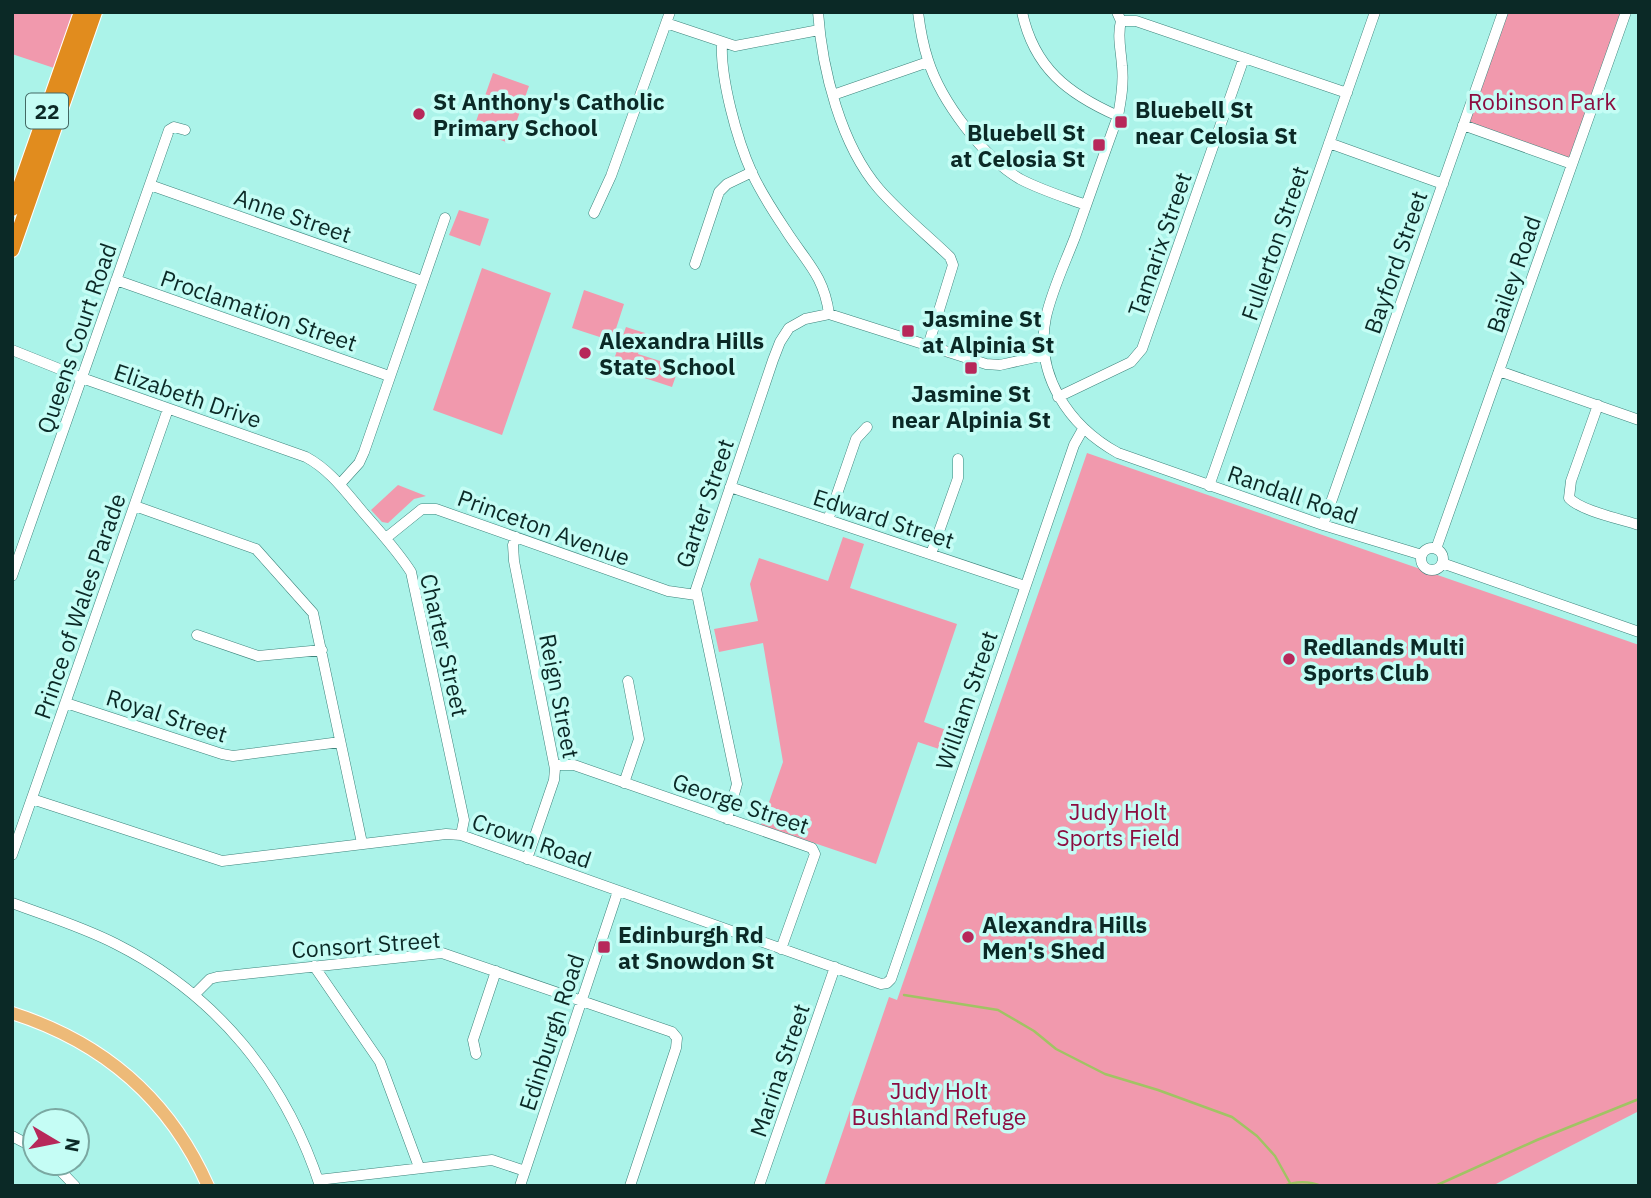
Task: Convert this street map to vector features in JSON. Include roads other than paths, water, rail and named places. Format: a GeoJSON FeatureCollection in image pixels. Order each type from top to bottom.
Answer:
{"type":"FeatureCollection","features":[{"type":"Feature","properties":{"kind":"highway","name":"22"},"geometry":{"type":"LineString","coordinates":[[12,209],[81,12]]}},
{"type":"Feature","properties":{"kind":"highway","name":"22"},"geometry":{"type":"LineString","coordinates":[[12,250],[96,12]]}},
{"type":"Feature","properties":{"kind":"main road"},"geometry":{"type":"LineString","coordinates":[[12,1013],[52,1027],[82,1043],[112,1062],[139,1085],[180,1133],[208,1186]]}},
{"type":"Feature","properties":{"kind":"street"},"geometry":{"type":"LineString","coordinates":[[818,12],[819,30],[833,95],[864,170],[880,190],[950,257],[953,265],[928,346]]}},
{"type":"Feature","properties":{"kind":"street"},"geometry":{"type":"LineString","coordinates":[[918,12],[928,62],[963,124],[1000,164],[1020,178],[1086,205]]}},
{"type":"Feature","properties":{"kind":"street"},"geometry":{"type":"LineString","coordinates":[[1022,12],[1030,39],[1051,72],[1076,95],[1118,116]]}},
{"type":"Feature","properties":{"kind":"street","name":"Fullerton Street"},"geometry":{"type":"LineString","coordinates":[[1209,486],[1375,12]]}},
{"type":"Feature","properties":{"kind":"street","name":"Bayford Street"},"geometry":{"type":"LineString","coordinates":[[1323,525],[1503,12]]}},
{"type":"Feature","properties":{"kind":"street","name":"Bailey Road"},"geometry":{"type":"LineString","coordinates":[[1436,550],[1626,12]]}},
{"type":"Feature","properties":{"kind":"street"},"geometry":{"type":"LineString","coordinates":[[1119,17],[1347,93]]}},
{"type":"Feature","properties":{"kind":"street","name":"Randall Road"},"geometry":{"type":"LineString","coordinates":[[1119,17],[1118,33],[1123,66],[1118,116],[1049,307],[1045,327],[1045,355],[1049,374],[1058,397],[1083,429],[1118,453],[1152,466],[1323,525],[1422,555],[1422,563],[1429,570],[1437,569],[1443,563],[1639,632]]}},
{"type":"Feature","properties":{"kind":"street"},"geometry":{"type":"LineString","coordinates":[[594,213],[611,176],[668,18],[734,47],[819,30]]}},
{"type":"Feature","properties":{"kind":"street"},"geometry":{"type":"LineString","coordinates":[[722,42],[721,59],[728,96],[752,172],[786,232],[820,279],[826,293],[829,314],[993,365],[1045,355]]}},
{"type":"Feature","properties":{"kind":"street","name":"Tamarix Street"},"geometry":{"type":"LineString","coordinates":[[1058,397],[1131,362],[1142,349],[1244,58]]}},
{"type":"Feature","properties":{"kind":"street"},"geometry":{"type":"LineString","coordinates":[[833,95],[928,62]]}},
{"type":"Feature","properties":{"kind":"street"},"geometry":{"type":"LineString","coordinates":[[1463,125],[1572,164]]}},
{"type":"Feature","properties":{"kind":"street","name":"Queens Court Road"},"geometry":{"type":"LineString","coordinates":[[12,576],[169,130],[174,127],[185,130]]}},
{"type":"Feature","properties":{"kind":"street"},"geometry":{"type":"LineString","coordinates":[[1329,144],[1443,184]]}},
{"type":"Feature","properties":{"kind":"street"},"geometry":{"type":"LineString","coordinates":[[695,264],[719,192],[727,184],[752,172]]}},
{"type":"Feature","properties":{"kind":"street","name":"Anne Street"},"geometry":{"type":"LineString","coordinates":[[150,185],[422,281]]}},
{"type":"Feature","properties":{"kind":"street"},"geometry":{"type":"LineString","coordinates":[[340,484],[359,463],[445,218]]}},
{"type":"Feature","properties":{"kind":"street","name":"Proclamation Street"},"geometry":{"type":"LineString","coordinates":[[116,280],[389,376]]}},
{"type":"Feature","properties":{"kind":"street","name":"Garter Street"},"geometry":{"type":"LineString","coordinates":[[727,819],[737,784],[696,596],[697,581],[773,360],[785,334],[799,321],[829,314]]}},
{"type":"Feature","properties":{"kind":"street","name":"Elizabeth Drive"},"geometry":{"type":"LineString","coordinates":[[13,352],[306,457],[317,463],[340,484]]}},
{"type":"Feature","properties":{"kind":"street"},"geometry":{"type":"LineString","coordinates":[[1499,371],[1639,420]]}},
{"type":"Feature","properties":{"kind":"street"},"geometry":{"type":"LineString","coordinates":[[1598,405],[1572,481],[1569,498],[1573,502],[1639,525]]}},
{"type":"Feature","properties":{"kind":"street","name":"Prince of Wales Parade"},"geometry":{"type":"LineString","coordinates":[[12,855],[168,409]]}},
{"type":"Feature","properties":{"kind":"street"},"geometry":{"type":"LineString","coordinates":[[828,520],[856,439],[867,427]]}},
{"type":"Feature","properties":{"kind":"street","name":"William Street"},"geometry":{"type":"LineString","coordinates":[[887,983],[900,953],[1074,444],[1083,429]]}},
{"type":"Feature","properties":{"kind":"street"},"geometry":{"type":"LineString","coordinates":[[931,554],[958,478],[958,459]]}},
{"type":"Feature","properties":{"kind":"street","name":"Charter Street"},"geometry":{"type":"LineString","coordinates":[[340,484],[411,572],[464,820],[461,835]]}},
{"type":"Feature","properties":{"kind":"street","name":"Edward Street"},"geometry":{"type":"LineString","coordinates":[[730,487],[1025,586]]}},
{"type":"Feature","properties":{"kind":"street"},"geometry":{"type":"LineString","coordinates":[[135,506],[256,550],[313,613],[362,843]]}},
{"type":"Feature","properties":{"kind":"street","name":"Princeton Avenue"},"geometry":{"type":"LineString","coordinates":[[386,538],[412,515],[428,508],[676,594],[696,596]]}},
{"type":"Feature","properties":{"kind":"street","name":"Reign Street"},"geometry":{"type":"LineString","coordinates":[[516,537],[513,545],[514,561],[555,765],[554,780],[527,859]]}},
{"type":"Feature","properties":{"kind":"street"},"geometry":{"type":"LineString","coordinates":[[1422,555],[1427,550],[1436,550],[1442,555],[1443,563]]}},
{"type":"Feature","properties":{"kind":"street"},"geometry":{"type":"LineString","coordinates":[[197,635],[258,656],[322,650]]}},
{"type":"Feature","properties":{"kind":"street"},"geometry":{"type":"LineString","coordinates":[[625,783],[639,738],[628,681]]}},
{"type":"Feature","properties":{"kind":"street","name":"Royal Street"},"geometry":{"type":"LineString","coordinates":[[66,703],[233,756],[340,742]]}},
{"type":"Feature","properties":{"kind":"street","name":"George Street"},"geometry":{"type":"LineString","coordinates":[[555,765],[570,764],[812,848],[815,855],[781,949]]}},
{"type":"Feature","properties":{"kind":"street","name":"Crown Road"},"geometry":{"type":"LineString","coordinates":[[32,799],[222,860],[446,834],[461,835],[881,984],[887,983]]}},
{"type":"Feature","properties":{"kind":"street","name":"Edinburgh Road"},"geometry":{"type":"LineString","coordinates":[[520,1186],[618,891]]}},
{"type":"Feature","properties":{"kind":"street"},"geometry":{"type":"LineString","coordinates":[[12,903],[117,944],[149,962],[195,994],[251,1054],[275,1086],[305,1143],[319,1183],[419,1167],[492,1160],[525,1171]]}},
{"type":"Feature","properties":{"kind":"street","name":"Consort Street"},"geometry":{"type":"LineString","coordinates":[[195,994],[210,979],[217,977],[442,953],[672,1032],[677,1038],[676,1048],[630,1186]]}},
{"type":"Feature","properties":{"kind":"street"},"geometry":{"type":"LineString","coordinates":[[314,966],[380,1062],[419,1167]]}},
{"type":"Feature","properties":{"kind":"street","name":"Marina Street"},"geometry":{"type":"LineString","coordinates":[[759,1186],[835,968]]}},
{"type":"Feature","properties":{"kind":"street"},"geometry":{"type":"LineString","coordinates":[[476,1054],[473,1040],[496,971]]}},
{"type":"Feature","properties":{"kind":"waterway"},"geometry":{"type":"LineString","coordinates":[[904,995],[998,1010],[1034,1031],[1056,1049],[1105,1074],[1232,1117],[1257,1136],[1275,1156],[1290,1183]]}},
{"type":"Feature","properties":{"kind":"waterway"},"geometry":{"type":"LineString","coordinates":[[1435,1186],[1537,1140],[1639,1099]]}},
{"type":"Feature","properties":{"kind":"waterway"},"geometry":{"type":"LineString","coordinates":[[1284,1186],[1302,1182],[1321,1186]]}},
{"type":"Feature","properties":{"kind":"place","name":"St Anthony's Catholic Primary School"},"geometry":{"type":"Point","coordinates":[419,114]}},
{"type":"Feature","properties":{"kind":"place","name":"Bluebell St near Celosia St"},"geometry":{"type":"Point","coordinates":[1121,122]}},
{"type":"Feature","properties":{"kind":"place","name":"Bluebell St at Celosia St"},"geometry":{"type":"Point","coordinates":[1099,145]}},
{"type":"Feature","properties":{"kind":"place","name":"Jasmine St at Alpinia St"},"geometry":{"type":"Point","coordinates":[908,331]}},
{"type":"Feature","properties":{"kind":"place","name":"Alexandra Hills State School"},"geometry":{"type":"Point","coordinates":[585,353]}},
{"type":"Feature","properties":{"kind":"place","name":"Jasmine St near Alpinia St"},"geometry":{"type":"Point","coordinates":[971,368]}},
{"type":"Feature","properties":{"kind":"place","name":"Redlands Multi Sports Club"},"geometry":{"type":"Point","coordinates":[1289,659]}},
{"type":"Feature","properties":{"kind":"place","name":"Alexandra Hills Men's Shed"},"geometry":{"type":"Point","coordinates":[968,937]}},
{"type":"Feature","properties":{"kind":"place","name":"Edinburgh Rd at Snowdon St"},"geometry":{"type":"Point","coordinates":[604,947]}},
{"type":"Feature","properties":{"kind":"park label","name":"Robinson Park"},"geometry":{"type":"Point","coordinates":[1542,101]}},
{"type":"Feature","properties":{"kind":"park label","name":"Judy Holt Sports Field"},"geometry":{"type":"Point","coordinates":[1118,824]}},
{"type":"Feature","properties":{"kind":"park label","name":"Judy Holt Bushland Refuge"},"geometry":{"type":"Point","coordinates":[939,1103]}}]}
